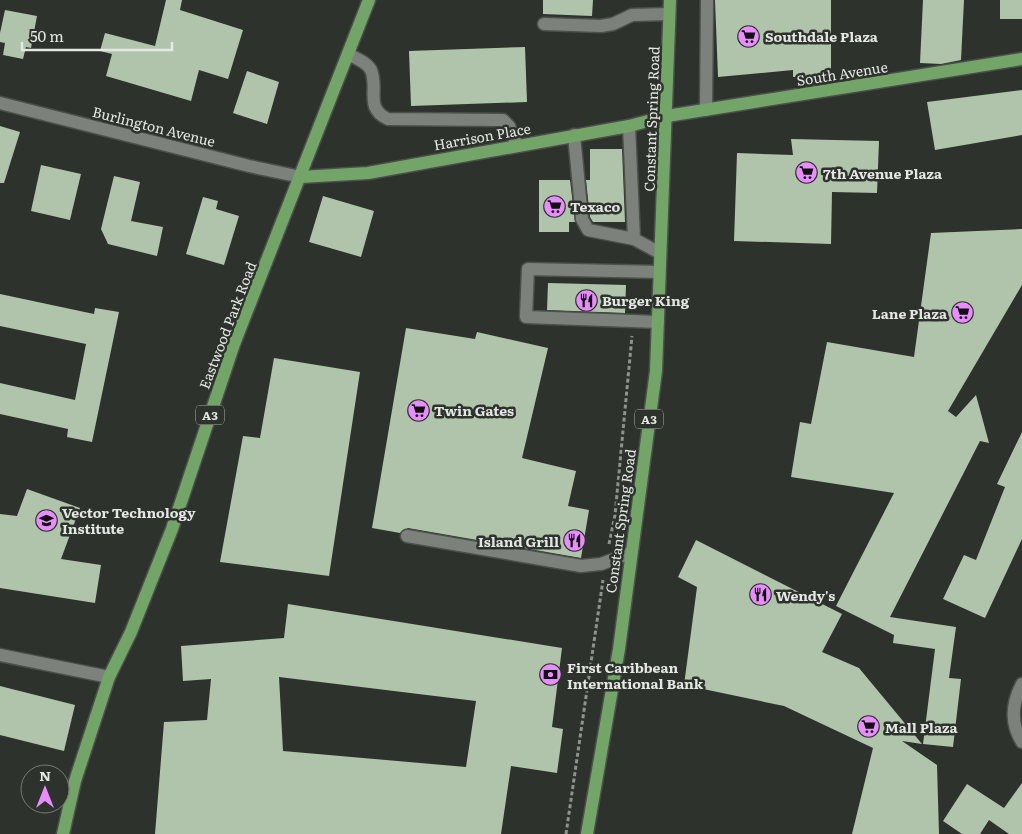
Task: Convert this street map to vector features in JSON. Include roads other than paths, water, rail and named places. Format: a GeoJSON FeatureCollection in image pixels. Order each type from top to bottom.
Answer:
{"type":"FeatureCollection","features":[{"type":"Feature","properties":{"kind":"main road","name":"Eastwood Park Road"},"geometry":{"type":"LineString","coordinates":[[63,834],[75,781],[109,678],[131,632],[172,530],[234,344],[369,0]]}},
{"type":"Feature","properties":{"kind":"main road","name":"Constant Spring Road"},"geometry":{"type":"LineString","coordinates":[[587,834],[618,648],[656,372],[670,0]]}},
{"type":"Feature","properties":{"kind":"main road","name":"South Avenue"},"geometry":{"type":"LineString","coordinates":[[667,116],[1022,59]]}},
{"type":"Feature","properties":{"kind":"main road","name":"Harrison Place"},"geometry":{"type":"LineString","coordinates":[[301,176],[368,173],[629,126],[667,116]]}},
{"type":"Feature","properties":{"kind":"street"},"geometry":{"type":"LineString","coordinates":[[706,110],[707,0]]}},
{"type":"Feature","properties":{"kind":"street"},"geometry":{"type":"LineString","coordinates":[[544,24],[601,26],[613,24],[632,15],[670,14]]}},
{"type":"Feature","properties":{"kind":"street"},"geometry":{"type":"LineString","coordinates":[[348,54],[365,63],[371,70],[374,106],[378,114],[388,119],[503,120],[509,126],[517,145]]}},
{"type":"Feature","properties":{"kind":"street","name":"Burlington Avenue"},"geometry":{"type":"LineString","coordinates":[[0,103],[249,166],[301,176]]}},
{"type":"Feature","properties":{"kind":"street"},"geometry":{"type":"LineString","coordinates":[[629,126],[634,239]]}},
{"type":"Feature","properties":{"kind":"street"},"geometry":{"type":"LineString","coordinates":[[574,135],[582,219],[588,230],[634,239],[660,253]]}},
{"type":"Feature","properties":{"kind":"street"},"geometry":{"type":"LineString","coordinates":[[658,322],[526,317],[528,269],[659,272]]}},
{"type":"Feature","properties":{"kind":"street"},"geometry":{"type":"LineString","coordinates":[[408,536],[581,566],[601,564],[631,553]]}},
{"type":"Feature","properties":{"kind":"street"},"geometry":{"type":"LineString","coordinates":[[0,655],[109,678]]}},
{"type":"Feature","properties":{"kind":"street"},"geometry":{"type":"LineString","coordinates":[[1022,684],[1012,710],[1015,728],[1022,742]]}},
{"type":"Feature","properties":{"kind":"place","name":"Southdale Plaza"},"geometry":{"type":"Point","coordinates":[749,36]}},
{"type":"Feature","properties":{"kind":"place","name":"7th Avenue Plaza"},"geometry":{"type":"Point","coordinates":[807,173]}},
{"type":"Feature","properties":{"kind":"place","name":"Texaco"},"geometry":{"type":"Point","coordinates":[554,206]}},
{"type":"Feature","properties":{"kind":"place","name":"Burger King"},"geometry":{"type":"Point","coordinates":[586,300]}},
{"type":"Feature","properties":{"kind":"place","name":"Lane Plaza"},"geometry":{"type":"Point","coordinates":[963,313]}},
{"type":"Feature","properties":{"kind":"place","name":"Twin Gates"},"geometry":{"type":"Point","coordinates":[418,410]}},
{"type":"Feature","properties":{"kind":"place","name":"Vector Technology Institute"},"geometry":{"type":"Point","coordinates":[46,520]}},
{"type":"Feature","properties":{"kind":"place","name":"Island Grill"},"geometry":{"type":"Point","coordinates":[575,541]}},
{"type":"Feature","properties":{"kind":"place","name":"Wendy's"},"geometry":{"type":"Point","coordinates":[760,595]}},
{"type":"Feature","properties":{"kind":"place","name":"First Caribbean International Bank"},"geometry":{"type":"Point","coordinates":[551,675]}},
{"type":"Feature","properties":{"kind":"place","name":"Mall Plaza"},"geometry":{"type":"Point","coordinates":[869,727]}}]}
